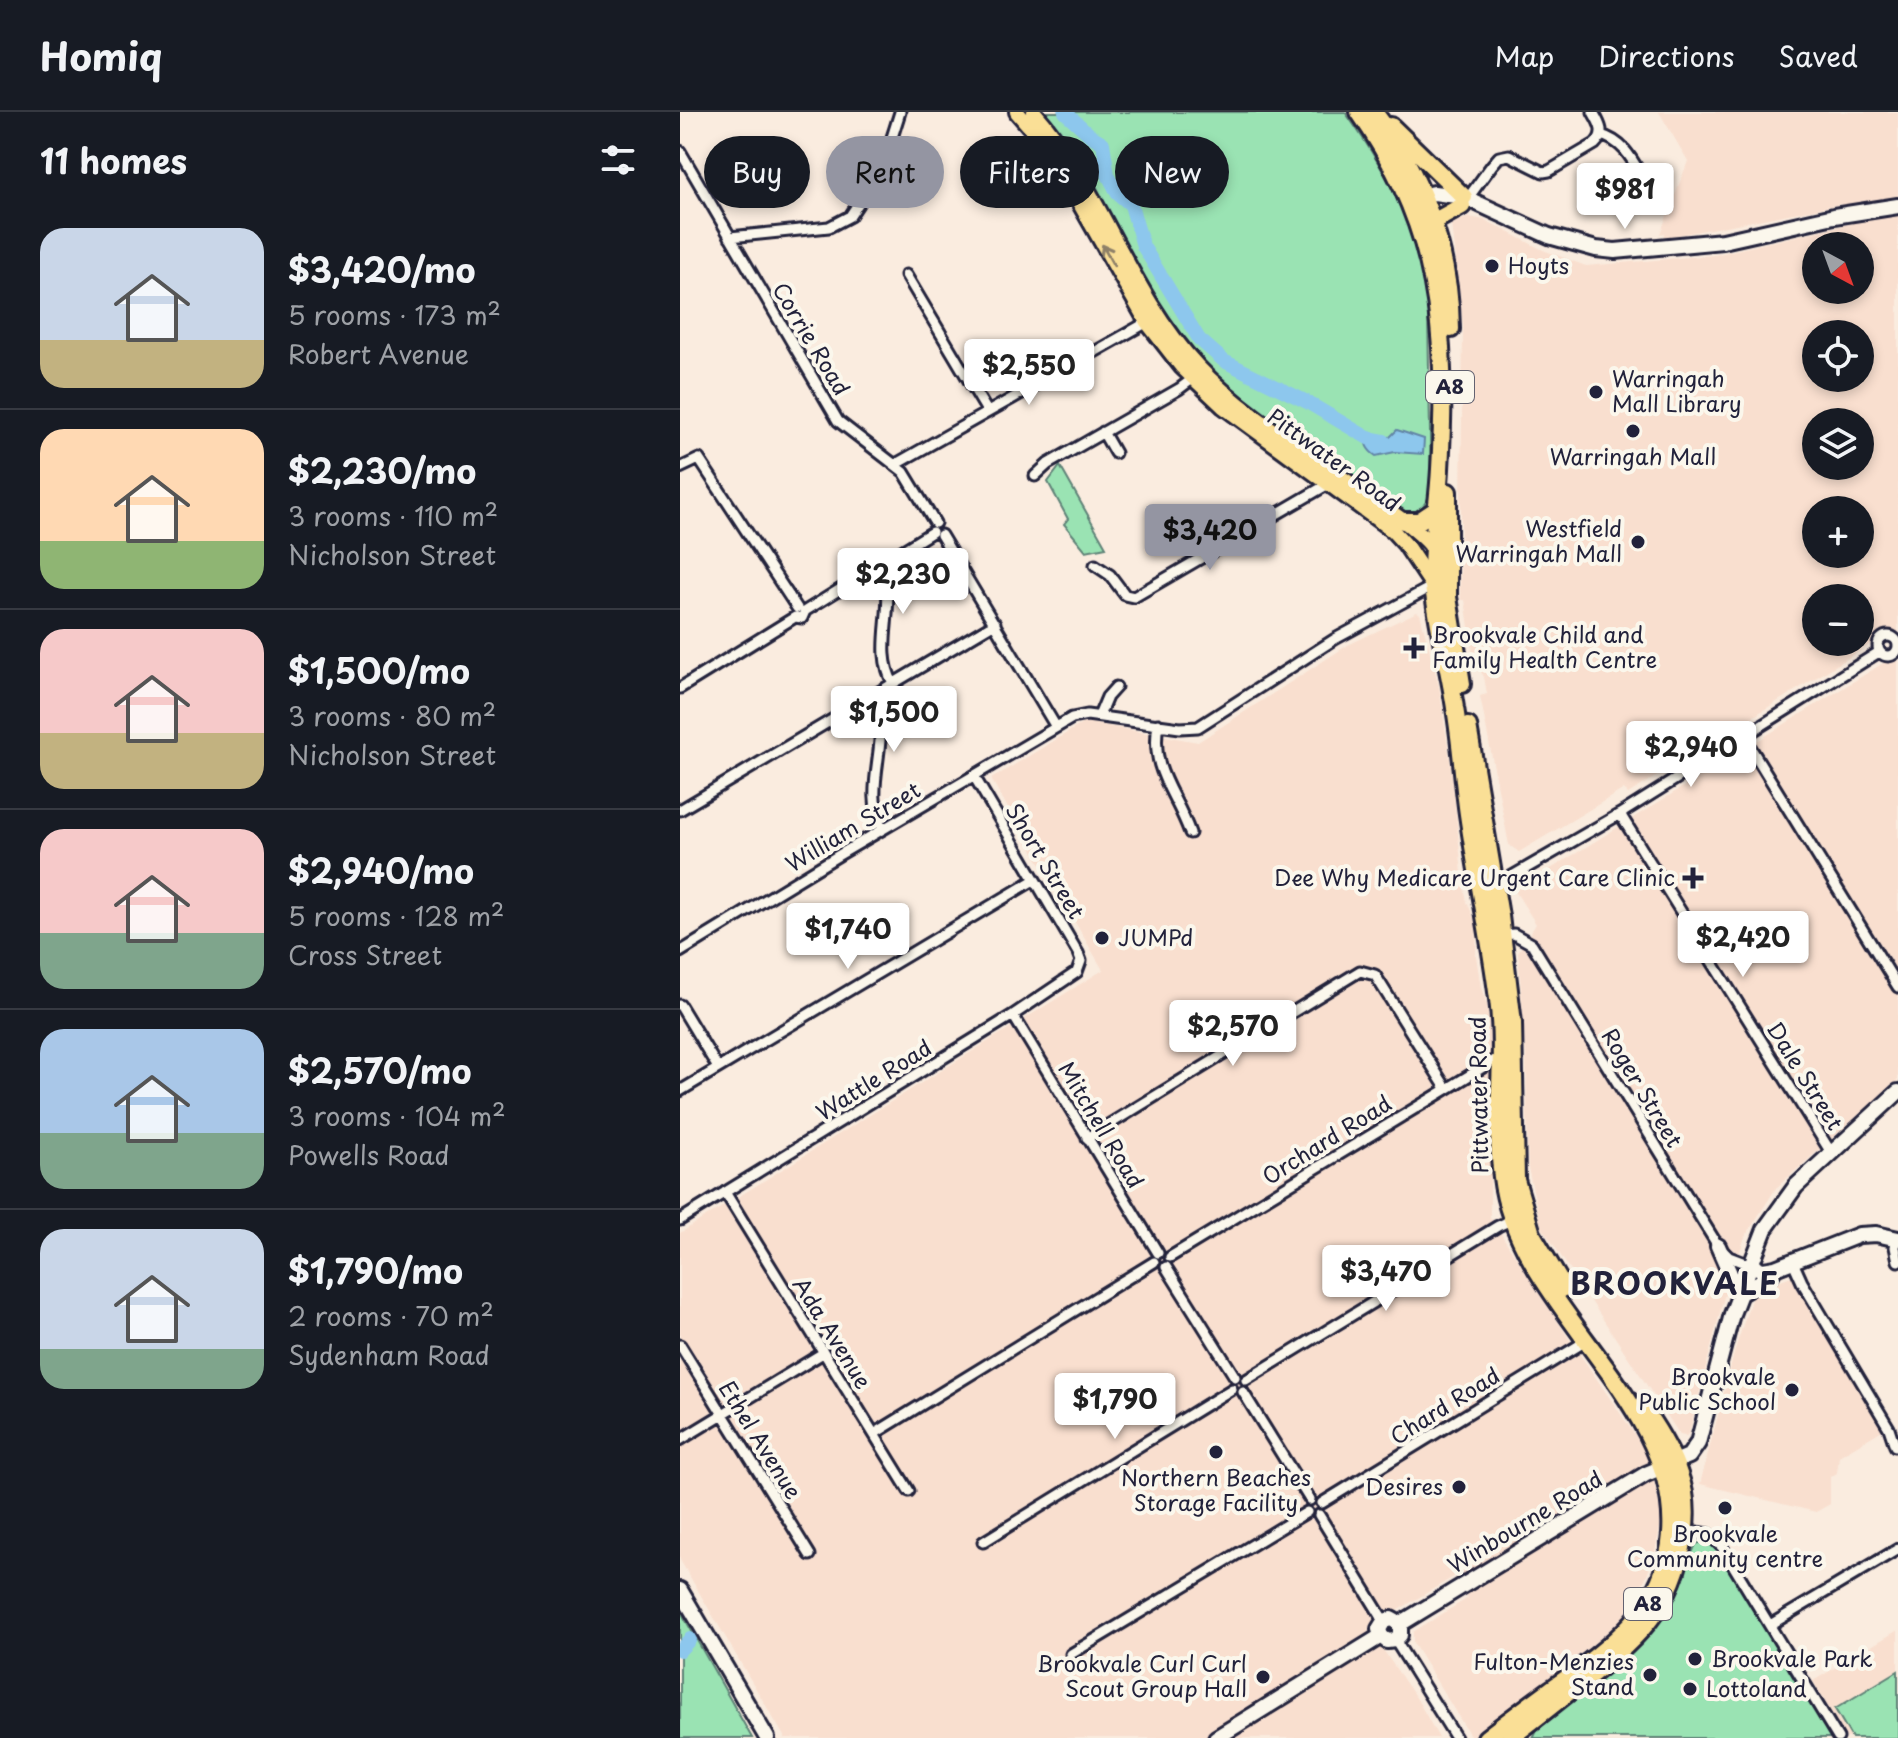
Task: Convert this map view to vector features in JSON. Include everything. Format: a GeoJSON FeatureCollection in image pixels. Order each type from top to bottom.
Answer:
{"type":"FeatureCollection","features":[{"type":"Feature","properties":{"kind":"highway","name":"A8"},"geometry":{"type":"LineString","coordinates":[[1359,112],[1433,222],[1446,272],[1451,321],[1446,572]]}},
{"type":"Feature","properties":{"kind":"highway","name":"A8"},"geometry":{"type":"LineString","coordinates":[[1376,114],[1399,147],[1418,202],[1440,322],[1442,418],[1432,546],[1433,586]]}},
{"type":"Feature","properties":{"kind":"highway"},"geometry":{"type":"LineString","coordinates":[[1376,114],[1397,129],[1465,200],[1433,222]]}},
{"type":"Feature","properties":{"kind":"highway"},"geometry":{"type":"LineString","coordinates":[[1403,521],[1419,521],[1437,509]]}},
{"type":"Feature","properties":{"kind":"highway","name":"Pittwater Road"},"geometry":{"type":"LineString","coordinates":[[1446,572],[1488,889],[1503,1055],[1501,1167],[1504,1193],[1650,1418],[1668,1465]]}},
{"type":"Feature","properties":{"kind":"highway","name":"Pittwater Road"},"geometry":{"type":"LineString","coordinates":[[1433,586],[1456,709],[1468,815],[1503,935],[1513,1023],[1514,1165],[1519,1218],[1529,1255],[1683,1488],[1674,1579],[1663,1602],[1646,1625],[1622,1651],[1517,1731],[1486,1738]]}},
{"type":"Feature","properties":{"kind":"main road","name":"Pittwater Road"},"geometry":{"type":"LineString","coordinates":[[1017,112],[1049,149],[1152,319],[1171,337],[1223,406],[1403,521],[1432,546]]}},
{"type":"Feature","properties":{"kind":"main road","name":"Pittwater Road"},"geometry":{"type":"LineString","coordinates":[[1034,112],[1068,158],[1152,319]]}},
{"type":"Feature","properties":{"kind":"main road"},"geometry":{"type":"LineString","coordinates":[[1418,202],[1447,193],[1545,243],[1586,252],[1723,241],[1834,216],[1898,206]]}},
{"type":"Feature","properties":{"kind":"main road","name":"Pittwater Road"},"geometry":{"type":"LineString","coordinates":[[1335,480],[1405,544],[1433,586]]}},
{"type":"Feature","properties":{"kind":"main road"},"geometry":{"type":"LineString","coordinates":[[1432,546],[1446,572]]}},
{"type":"Feature","properties":{"kind":"main road","name":"Winbourne Road"},"geometry":{"type":"LineString","coordinates":[[1400,1624],[1622,1488],[1692,1454],[1698,1443],[1739,1294],[1765,1229],[1790,1193],[1898,1092]]}},
{"type":"Feature","properties":{"kind":"main road"},"geometry":{"type":"LineString","coordinates":[[1765,1229],[1770,1257],[1793,1262]]}},
{"type":"Feature","properties":{"kind":"main road"},"geometry":{"type":"LineString","coordinates":[[1750,1265],[1763,1270],[1775,1268],[1859,1235],[1876,1234],[1898,1239]]}},
{"type":"Feature","properties":{"kind":"main road"},"geometry":{"type":"LineString","coordinates":[[1718,1246],[1739,1294],[1770,1276],[1775,1268]]}},
{"type":"Feature","properties":{"kind":"main road"},"geometry":{"type":"LineString","coordinates":[[680,1590],[767,1738]]}},
{"type":"Feature","properties":{"kind":"main road"},"geometry":{"type":"LineString","coordinates":[[1216,1738],[1401,1631],[1400,1624],[1391,1619],[1384,1621],[1379,1629],[1388,1638]]}},
{"type":"Feature","properties":{"kind":"street"},"geometry":{"type":"LineString","coordinates":[[730,237],[829,227],[850,216],[883,166],[900,112]]}},
{"type":"Feature","properties":{"kind":"street"},"geometry":{"type":"LineString","coordinates":[[1465,200],[1499,157],[1509,155],[1543,172],[1595,144],[1602,127],[1593,112]]}},
{"type":"Feature","properties":{"kind":"street"},"geometry":{"type":"LineString","coordinates":[[1601,135],[1623,146],[1647,185]]}},
{"type":"Feature","properties":{"kind":"street","name":"Corrie Road"},"geometry":{"type":"LineString","coordinates":[[680,151],[838,421],[906,474],[936,530],[1056,727]]}},
{"type":"Feature","properties":{"kind":"street"},"geometry":{"type":"LineString","coordinates":[[906,275],[987,411]]}},
{"type":"Feature","properties":{"kind":"street"},"geometry":{"type":"LineString","coordinates":[[896,464],[1152,319]]}},
{"type":"Feature","properties":{"kind":"street"},"geometry":{"type":"LineString","coordinates":[[1035,476],[1048,464],[1179,389],[1197,374]]}},
{"type":"Feature","properties":{"kind":"street"},"geometry":{"type":"LineString","coordinates":[[1103,432],[1115,453]]}},
{"type":"Feature","properties":{"kind":"street"},"geometry":{"type":"LineString","coordinates":[[680,468],[699,459],[799,612]]}},
{"type":"Feature","properties":{"kind":"street"},"geometry":{"type":"LineString","coordinates":[[1095,565],[1110,575],[1125,595],[1134,597],[1335,480]]}},
{"type":"Feature","properties":{"kind":"street"},"geometry":{"type":"LineString","coordinates":[[682,683],[936,530]]}},
{"type":"Feature","properties":{"kind":"street"},"geometry":{"type":"LineString","coordinates":[[880,566],[888,586],[884,661],[893,683]]}},
{"type":"Feature","properties":{"kind":"street","name":"William Street"},"geometry":{"type":"LineString","coordinates":[[680,952],[1077,716],[1192,728],[1205,724],[1335,639],[1433,586]]}},
{"type":"Feature","properties":{"kind":"street"},"geometry":{"type":"LineString","coordinates":[[680,810],[995,623]]}},
{"type":"Feature","properties":{"kind":"street"},"geometry":{"type":"LineString","coordinates":[[1888,636],[1897,643],[1896,655],[1887,657],[1879,652],[1879,641],[1888,636]]}},
{"type":"Feature","properties":{"kind":"street"},"geometry":{"type":"LineString","coordinates":[[1488,889],[1620,814],[1879,652]]}},
{"type":"Feature","properties":{"kind":"street"},"geometry":{"type":"LineString","coordinates":[[1099,716],[1107,697],[1116,687]]}},
{"type":"Feature","properties":{"kind":"street"},"geometry":{"type":"LineString","coordinates":[[873,695],[880,716],[875,806],[883,829]]}},
{"type":"Feature","properties":{"kind":"street"},"geometry":{"type":"LineString","coordinates":[[1158,724],[1155,743],[1158,765],[1190,833]]}},
{"type":"Feature","properties":{"kind":"street"},"geometry":{"type":"LineString","coordinates":[[1744,737],[1898,987]]}},
{"type":"Feature","properties":{"kind":"street","name":"Short Street"},"geometry":{"type":"LineString","coordinates":[[974,776],[1078,953],[1081,965]]}},
{"type":"Feature","properties":{"kind":"street","name":"Dale Street"},"geometry":{"type":"LineString","coordinates":[[1620,814],[1832,1154]]}},
{"type":"Feature","properties":{"kind":"street"},"geometry":{"type":"LineString","coordinates":[[680,1091],[1034,880]]}},
{"type":"Feature","properties":{"kind":"street","name":"Roger Street"},"geometry":{"type":"LineString","coordinates":[[1503,935],[1514,934],[1536,949],[1718,1246],[1729,1257],[1750,1265]]}},
{"type":"Feature","properties":{"kind":"street","name":"Wattle Road"},"geometry":{"type":"LineString","coordinates":[[680,1220],[1013,1015],[1073,976],[1081,965]]}},
{"type":"Feature","properties":{"kind":"street"},"geometry":{"type":"LineString","coordinates":[[1087,1138],[1360,971],[1375,975],[1446,1088]]}},
{"type":"Feature","properties":{"kind":"street"},"geometry":{"type":"LineString","coordinates":[[680,1005],[718,1068]]}},
{"type":"Feature","properties":{"kind":"street","name":"Mitchell Road"},"geometry":{"type":"LineString","coordinates":[[1013,1015],[1156,1258]]}},
{"type":"Feature","properties":{"kind":"street","name":"Orchard Road"},"geometry":{"type":"LineString","coordinates":[[1168,1262],[1503,1055]]}},
{"type":"Feature","properties":{"kind":"street","name":"Ada Avenue"},"geometry":{"type":"LineString","coordinates":[[725,1192],[909,1491]]}},
{"type":"Feature","properties":{"kind":"street"},"geometry":{"type":"LineString","coordinates":[[1246,1380],[1496,1227],[1519,1218]]}},
{"type":"Feature","properties":{"kind":"street"},"geometry":{"type":"LineString","coordinates":[[1898,1239],[1895,1247],[1898,1260]]}},
{"type":"Feature","properties":{"kind":"street"},"geometry":{"type":"LineString","coordinates":[[874,1434],[1165,1252],[1235,1377]]}},
{"type":"Feature","properties":{"kind":"street"},"geometry":{"type":"LineString","coordinates":[[1793,1262],[1889,1428],[1895,1446]]}},
{"type":"Feature","properties":{"kind":"street","name":"Chard Road"},"geometry":{"type":"LineString","coordinates":[[1322,1503],[1586,1341]]}},
{"type":"Feature","properties":{"kind":"street","name":"Ethel Avenue"},"geometry":{"type":"LineString","coordinates":[[680,1345],[810,1555]]}},
{"type":"Feature","properties":{"kind":"street"},"geometry":{"type":"LineString","coordinates":[[680,1440],[823,1353]]}},
{"type":"Feature","properties":{"kind":"street"},"geometry":{"type":"LineString","coordinates":[[1241,1376],[1246,1380],[1247,1386],[1243,1392],[1236,1393],[1232,1389],[1231,1383],[1235,1377],[1241,1376]]}},
{"type":"Feature","properties":{"kind":"street"},"geometry":{"type":"LineString","coordinates":[[983,1542],[1232,1389]]}},
{"type":"Feature","properties":{"kind":"street"},"geometry":{"type":"LineString","coordinates":[[1243,1392],[1310,1500]]}},
{"type":"Feature","properties":{"kind":"street"},"geometry":{"type":"LineString","coordinates":[[1317,1499],[1322,1503],[1323,1509],[1319,1515],[1312,1516],[1307,1512],[1306,1505],[1310,1500],[1317,1499]]}},
{"type":"Feature","properties":{"kind":"street"},"geometry":{"type":"LineString","coordinates":[[1071,1654],[1307,1512]]}},
{"type":"Feature","properties":{"kind":"street"},"geometry":{"type":"LineString","coordinates":[[1319,1515],[1384,1621]]}},
{"type":"Feature","properties":{"kind":"street"},"geometry":{"type":"LineString","coordinates":[[1678,1530],[1709,1534],[1722,1547],[1838,1738]]}},
{"type":"Feature","properties":{"kind":"street"},"geometry":{"type":"LineString","coordinates":[[1770,1625],[1898,1549]]}},
{"type":"Feature","properties":{"kind":"street"},"geometry":{"type":"LineString","coordinates":[[1388,1638],[1456,1738]]}},
{"type":"Feature","properties":{"kind":"shaded area","name":"Westfield Warringah Mall"},"geometry":{"type":"Polygon","coordinates":[[[1659,112],[1898,112],[1898,632],[1888,631],[1874,638],[1874,584],[1802,584],[1802,656],[1851,656],[1628,794],[1624,789],[1519,852],[1509,845],[1480,696],[1487,694],[1484,677],[1479,668],[1475,668],[1465,600],[1461,600],[1460,592],[1463,325],[1451,224],[1469,217],[1485,220],[1543,250],[1586,266],[1714,255],[1802,235],[1802,304],[1874,304],[1874,232],[1814,232],[1853,223],[1841,204],[1663,238],[1664,233],[1660,234],[1688,161],[1659,112]]]}},
{"type":"Feature","properties":{"kind":"shaded area"},"geometry":{"type":"Polygon","coordinates":[[[1417,612],[1439,686],[1463,883],[1477,925],[1476,956],[1487,1004],[1491,1041],[1490,1217],[1648,1454],[1662,1518],[1653,1561],[1635,1601],[1618,1623],[1592,1645],[1471,1737],[1413,1643],[1413,1632],[1468,1598],[1455,1576],[1368,1628],[1417,1699],[1439,1738],[785,1738],[680,1560],[680,1233],[1103,970],[991,779],[1085,722],[1198,742],[1348,645],[1417,612]]]}},
{"type":"Feature","properties":{"kind":"shaded area"},"geometry":{"type":"Polygon","coordinates":[[[1898,654],[1898,1080],[1776,1188],[1745,1237],[1724,1297],[1689,1433],[1680,1435],[1541,1226],[1528,1168],[1526,1057],[1518,952],[1536,924],[1515,891],[1898,654]]]}},
{"type":"Feature","properties":{"kind":"shaded area","name":"Brookvale Public School"},"geometry":{"type":"Polygon","coordinates":[[[1794,1275],[1884,1429],[1839,1456],[1837,1473],[1830,1477],[1830,1504],[1816,1512],[1700,1484],[1754,1290],[1794,1275]]]}},
{"type":"Feature","properties":{"kind":"shaded area"},"geometry":{"type":"Polygon","coordinates":[[[1898,1630],[1898,1738],[1846,1738],[1813,1681],[1898,1630]]]}},
{"type":"Feature","properties":{"kind":"green space"},"geometry":{"type":"Polygon","coordinates":[[[1042,112],[1345,112],[1389,182],[1410,231],[1424,284],[1428,312],[1431,493],[1420,510],[1401,512],[1232,393],[1188,351],[1162,317],[1099,202],[1099,136],[1063,136],[1042,112]]]}},
{"type":"Feature","properties":{"kind":"green space"},"geometry":{"type":"Polygon","coordinates":[[[1060,466],[1106,547],[1086,551],[1064,524],[1068,519],[1048,482],[1060,466]]]}},
{"type":"Feature","properties":{"kind":"green space","name":"Brookvale Park"},"geometry":{"type":"Polygon","coordinates":[[[1696,1544],[1716,1544],[1800,1689],[1821,1709],[1838,1738],[1533,1738],[1540,1723],[1644,1640],[1669,1606],[1696,1544]]]}},
{"type":"Feature","properties":{"kind":"green space"},"geometry":{"type":"Polygon","coordinates":[[[680,1610],[752,1738],[680,1738],[680,1610]]]}},
{"type":"Feature","properties":{"kind":"green space"},"geometry":{"type":"Polygon","coordinates":[[[1898,1671],[1898,1738],[1852,1738],[1835,1709],[1898,1671]]]}},
{"type":"Feature","properties":{"kind":"water"},"geometry":{"type":"Polygon","coordinates":[[[1397,430],[1424,439],[1423,454],[1395,452],[1376,456],[1368,449],[1366,433],[1388,439],[1397,430]]]}},
{"type":"Feature","properties":{"kind":"waterway"},"geometry":{"type":"LineString","coordinates":[[1065,112],[1103,143],[1108,175],[1118,194],[1131,205],[1143,246],[1199,339],[1224,361],[1307,402],[1368,438],[1384,441]]}},
{"type":"Feature","properties":{"kind":"waterway"},"geometry":{"type":"LineString","coordinates":[[680,1650],[690,1639]]}},
{"type":"Feature","properties":{"kind":"place","name":"Hoyts"},"geometry":{"type":"Point","coordinates":[1492,266]}},
{"type":"Feature","properties":{"kind":"place","name":"Warringah Mall Library"},"geometry":{"type":"Point","coordinates":[1596,392]}},
{"type":"Feature","properties":{"kind":"place","name":"Warringah Mall"},"geometry":{"type":"Point","coordinates":[1633,431]}},
{"type":"Feature","properties":{"kind":"place","name":"Westfield Warringah Mall"},"geometry":{"type":"Point","coordinates":[1638,542]}},
{"type":"Feature","properties":{"kind":"place","name":"Brookvale Child and Family Health Centre"},"geometry":{"type":"Point","coordinates":[1414,648]}},
{"type":"Feature","properties":{"kind":"place","name":"Dee Why Medicare Urgent Care Clinic"},"geometry":{"type":"Point","coordinates":[1693,878]}},
{"type":"Feature","properties":{"kind":"place","name":"JUMPd"},"geometry":{"type":"Point","coordinates":[1102,938]}},
{"type":"Feature","properties":{"kind":"place","name":"Brookvale Public School"},"geometry":{"type":"Point","coordinates":[1792,1390]}},
{"type":"Feature","properties":{"kind":"place","name":"Northern Beaches Storage Facility"},"geometry":{"type":"Point","coordinates":[1216,1452]}},
{"type":"Feature","properties":{"kind":"place","name":"Desires"},"geometry":{"type":"Point","coordinates":[1459,1487]}},
{"type":"Feature","properties":{"kind":"place","name":"Brookvale Community centre"},"geometry":{"type":"Point","coordinates":[1725,1508]}},
{"type":"Feature","properties":{"kind":"place","name":"Brookvale Park"},"geometry":{"type":"Point","coordinates":[1695,1659]}},
{"type":"Feature","properties":{"kind":"place","name":"Fulton-Menzies Stand"},"geometry":{"type":"Point","coordinates":[1650,1675]}},
{"type":"Feature","properties":{"kind":"place","name":"Brookvale Curl Curl Scout Group Hall"},"geometry":{"type":"Point","coordinates":[1263,1677]}},
{"type":"Feature","properties":{"kind":"place","name":"Lottoland"},"geometry":{"type":"Point","coordinates":[1690,1689]}},
{"type":"Feature","properties":{"kind":"district","name":"BROOKVALE"},"geometry":{"type":"Point","coordinates":[1675,1285]}}]}
